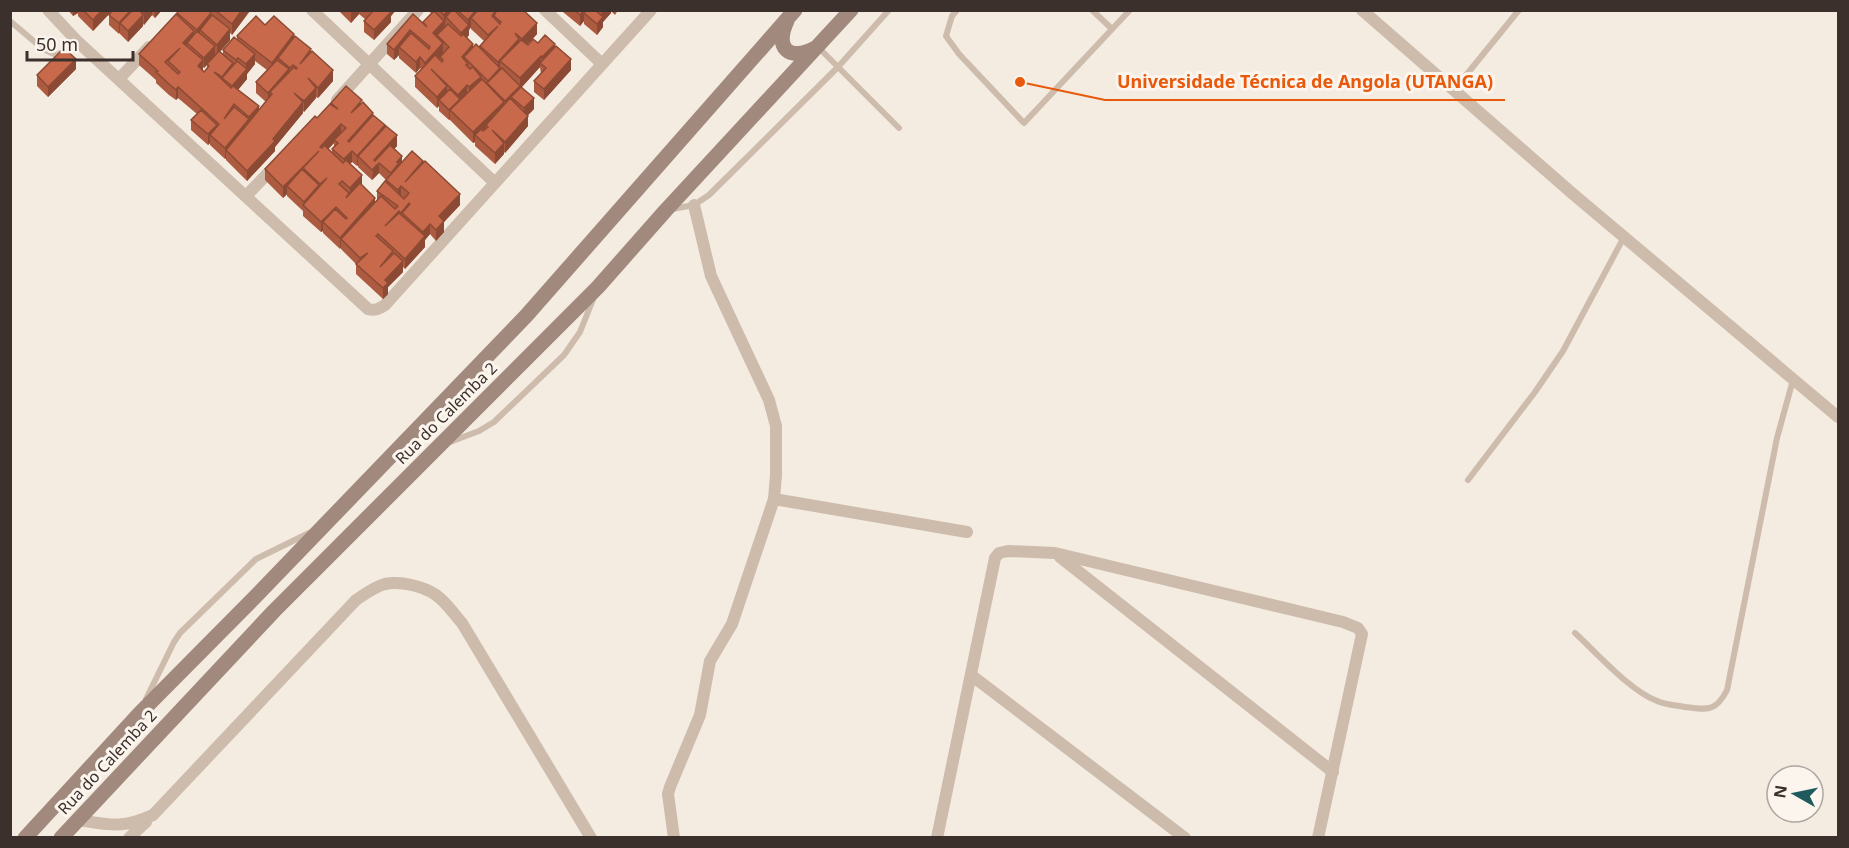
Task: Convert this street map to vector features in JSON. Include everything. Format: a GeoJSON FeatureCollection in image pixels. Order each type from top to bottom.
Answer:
{"type":"FeatureCollection","features":[{"type":"Feature","properties":{"kind":"main road","name":"Rua do Calemba 2"},"geometry":{"type":"LineString","coordinates":[[61,837],[211,677],[598,287],[851,10]]}},
{"type":"Feature","properties":{"kind":"main road","name":"Rua do Calemba 2"},"geometry":{"type":"LineString","coordinates":[[25,837],[138,714],[526,316],[792,14]]}},
{"type":"Feature","properties":{"kind":"main road"},"geometry":{"type":"LineString","coordinates":[[792,14],[781,36],[787,51],[802,54],[818,46]]}},
{"type":"Feature","properties":{"kind":"street"},"geometry":{"type":"LineString","coordinates":[[48,10],[78,42],[368,309],[372,310],[378,310],[385,305],[651,10]]}},
{"type":"Feature","properties":{"kind":"street"},"geometry":{"type":"LineString","coordinates":[[312,10],[495,183]]}},
{"type":"Feature","properties":{"kind":"street"},"geometry":{"type":"LineString","coordinates":[[331,106],[418,10]]}},
{"type":"Feature","properties":{"kind":"street"},"geometry":{"type":"LineString","coordinates":[[545,10],[602,64]]}},
{"type":"Feature","properties":{"kind":"street"},"geometry":{"type":"LineString","coordinates":[[1362,10],[1624,237],[1839,417]]}},
{"type":"Feature","properties":{"kind":"street"},"geometry":{"type":"LineString","coordinates":[[119,79],[159,36]]}},
{"type":"Feature","properties":{"kind":"street"},"geometry":{"type":"LineString","coordinates":[[246,196],[284,156]]}},
{"type":"Feature","properties":{"kind":"street"},"geometry":{"type":"LineString","coordinates":[[674,837],[668,794],[700,715],[710,661],[732,624],[774,499],[776,475],[774,416],[769,400],[711,276],[694,205]]}},
{"type":"Feature","properties":{"kind":"street"},"geometry":{"type":"LineString","coordinates":[[774,499],[967,532]]}},
{"type":"Feature","properties":{"kind":"street"},"geometry":{"type":"LineString","coordinates":[[938,837],[995,558],[999,553],[1008,551],[1055,554],[1343,621],[1358,628],[1362,634],[1318,837]]}},
{"type":"Feature","properties":{"kind":"street"},"geometry":{"type":"LineString","coordinates":[[1055,554],[1332,772]]}},
{"type":"Feature","properties":{"kind":"street"},"geometry":{"type":"LineString","coordinates":[[129,837],[153,815],[356,600],[385,584],[418,587],[436,595],[462,623],[591,837]]}},
{"type":"Feature","properties":{"kind":"street"},"geometry":{"type":"LineString","coordinates":[[970,675],[1185,837]]}},
{"type":"Feature","properties":{"kind":"street"},"geometry":{"type":"LineString","coordinates":[[78,820],[114,826],[136,823],[153,815]]}},
{"type":"Feature","properties":{"kind":"lane"},"geometry":{"type":"LineString","coordinates":[[666,210],[694,205],[709,195],[838,67],[889,10]]}},
{"type":"Feature","properties":{"kind":"lane"},"geometry":{"type":"LineString","coordinates":[[957,10],[952,16],[946,36],[959,54],[1024,123],[1130,10]]}},
{"type":"Feature","properties":{"kind":"lane"},"geometry":{"type":"LineString","coordinates":[[1092,10],[1112,29]]}},
{"type":"Feature","properties":{"kind":"lane"},"geometry":{"type":"LineString","coordinates":[[1454,90],[1519,10]]}},
{"type":"Feature","properties":{"kind":"lane"},"geometry":{"type":"LineString","coordinates":[[10,21],[43,49],[56,55],[68,50],[78,42]]}},
{"type":"Feature","properties":{"kind":"lane"},"geometry":{"type":"LineString","coordinates":[[818,46],[899,128]]}},
{"type":"Feature","properties":{"kind":"lane"},"geometry":{"type":"LineString","coordinates":[[1468,480],[1563,351],[1624,237]]}},
{"type":"Feature","properties":{"kind":"lane"},"geometry":{"type":"LineString","coordinates":[[438,446],[494,423],[564,355],[580,332],[598,287]]}},
{"type":"Feature","properties":{"kind":"lane"},"geometry":{"type":"LineString","coordinates":[[1575,633],[1628,683],[1659,702],[1707,709],[1715,707],[1722,699],[1726,690],[1777,438],[1793,379]]}},
{"type":"Feature","properties":{"kind":"lane"},"geometry":{"type":"LineString","coordinates":[[138,714],[180,633],[256,559],[322,527]]}},
{"type":"Feature","properties":{"kind":"building"},"geometry":{"type":"Polygon","coordinates":[[[83,10],[102,10],[93,20],[83,10]]]}},
{"type":"Feature","properties":{"kind":"building"},"geometry":{"type":"Polygon","coordinates":[[[113,10],[131,10],[119,23],[109,15],[113,10]]]}},
{"type":"Feature","properties":{"kind":"building"},"geometry":{"type":"Polygon","coordinates":[[[133,10],[140,10],[143,15],[128,31],[120,23],[133,10]]]}},
{"type":"Feature","properties":{"kind":"building"},"geometry":{"type":"Polygon","coordinates":[[[179,10],[208,10],[211,13],[197,30],[177,13],[179,10]]]}},
{"type":"Feature","properties":{"kind":"building"},"geometry":{"type":"Polygon","coordinates":[[[215,10],[242,10],[232,24],[215,10]]]}},
{"type":"Feature","properties":{"kind":"building"},"geometry":{"type":"Polygon","coordinates":[[[374,10],[391,12],[374,30],[364,21],[374,10]]]}},
{"type":"Feature","properties":{"kind":"building"},"geometry":{"type":"Polygon","coordinates":[[[452,10],[469,25],[461,33],[446,17],[452,10]]]}},
{"type":"Feature","properties":{"kind":"building"},"geometry":{"type":"Polygon","coordinates":[[[457,10],[476,10],[468,20],[457,10]]]}},
{"type":"Feature","properties":{"kind":"building"},"geometry":{"type":"Polygon","coordinates":[[[478,10],[496,10],[492,16],[500,24],[501,22],[494,16],[497,10],[523,10],[537,23],[522,39],[515,33],[519,39],[498,62],[480,46],[498,26],[488,35],[471,18],[478,10]]]}},
{"type":"Feature","properties":{"kind":"building"},"geometry":{"type":"Polygon","coordinates":[[[574,10],[584,10],[580,15],[574,10]]]}},
{"type":"Feature","properties":{"kind":"building"},"geometry":{"type":"Polygon","coordinates":[[[586,10],[595,10],[603,17],[597,24],[584,13],[586,10]]]}},
{"type":"Feature","properties":{"kind":"building"},"geometry":{"type":"Polygon","coordinates":[[[434,11],[444,21],[433,33],[443,43],[425,63],[420,57],[416,62],[399,47],[411,33],[429,49],[430,47],[410,30],[394,50],[387,44],[413,14],[427,27],[423,22],[434,11]]]}},
{"type":"Feature","properties":{"kind":"building"},"geometry":{"type":"Polygon","coordinates":[[[176,14],[194,31],[183,43],[203,60],[198,66],[204,72],[209,66],[207,64],[219,51],[233,63],[222,77],[214,72],[231,88],[233,86],[259,106],[249,117],[234,104],[224,119],[234,107],[249,119],[225,148],[210,135],[219,124],[178,87],[176,90],[169,84],[139,54],[176,14]],[[180,48],[165,62],[178,74],[180,72],[168,61],[180,48]]]}},
{"type":"Feature","properties":{"kind":"building"},"geometry":{"type":"Polygon","coordinates":[[[212,15],[230,29],[217,45],[200,30],[212,15]]]}},
{"type":"Feature","properties":{"kind":"building"},"geometry":{"type":"Polygon","coordinates":[[[256,16],[265,25],[274,16],[294,34],[272,63],[237,36],[256,16]]]}},
{"type":"Feature","properties":{"kind":"building"},"geometry":{"type":"Polygon","coordinates":[[[448,24],[473,44],[462,57],[468,64],[466,65],[470,69],[473,67],[481,77],[469,87],[467,85],[458,95],[431,69],[447,86],[437,97],[415,76],[435,55],[442,62],[440,57],[449,47],[437,35],[448,24]]]}},
{"type":"Feature","properties":{"kind":"building"},"geometry":{"type":"Polygon","coordinates":[[[197,31],[215,46],[204,58],[187,43],[197,31]]]}},
{"type":"Feature","properties":{"kind":"building"},"geometry":{"type":"Polygon","coordinates":[[[545,35],[555,44],[520,78],[500,61],[521,40],[528,45],[533,39],[538,43],[545,35]]]}},
{"type":"Feature","properties":{"kind":"building"},"geometry":{"type":"Polygon","coordinates":[[[295,36],[311,49],[300,64],[312,51],[333,70],[318,88],[308,78],[316,88],[304,101],[294,93],[303,102],[273,139],[275,141],[247,171],[226,150],[272,94],[270,92],[294,67],[297,68],[293,65],[290,68],[278,58],[295,36]]]}},
{"type":"Feature","properties":{"kind":"building"},"geometry":{"type":"Polygon","coordinates":[[[234,37],[255,54],[246,64],[223,50],[234,37]]]}},
{"type":"Feature","properties":{"kind":"building"},"geometry":{"type":"Polygon","coordinates":[[[476,44],[500,68],[488,81],[464,57],[476,44]]]}},
{"type":"Feature","properties":{"kind":"building"},"geometry":{"type":"Polygon","coordinates":[[[556,46],[571,59],[544,89],[534,81],[546,68],[540,63],[556,46]]]}},
{"type":"Feature","properties":{"kind":"building"},"geometry":{"type":"Polygon","coordinates":[[[64,48],[76,59],[48,87],[37,75],[64,48]]]}},
{"type":"Feature","properties":{"kind":"building"},"geometry":{"type":"Polygon","coordinates":[[[277,60],[289,69],[268,93],[256,82],[277,60]]]}},
{"type":"Feature","properties":{"kind":"building"},"geometry":{"type":"Polygon","coordinates":[[[237,61],[247,69],[232,86],[222,78],[237,61]]]}},
{"type":"Feature","properties":{"kind":"building"},"geometry":{"type":"Polygon","coordinates":[[[502,68],[520,86],[505,101],[487,83],[502,68]]]}},
{"type":"Feature","properties":{"kind":"building"},"geometry":{"type":"Polygon","coordinates":[[[482,79],[504,102],[473,132],[450,110],[482,79]]]}},
{"type":"Feature","properties":{"kind":"building"},"geometry":{"type":"Polygon","coordinates":[[[346,86],[362,100],[351,113],[363,102],[373,113],[349,142],[373,115],[385,125],[357,156],[352,151],[344,159],[332,149],[338,143],[334,140],[346,128],[341,124],[320,147],[324,145],[343,163],[346,160],[362,175],[350,188],[342,181],[339,184],[349,193],[346,198],[360,183],[375,198],[340,238],[323,222],[335,209],[347,218],[336,207],[321,222],[303,205],[327,178],[320,184],[303,168],[319,151],[283,187],[265,169],[315,116],[317,118],[330,104],[338,109],[331,103],[346,86]]]}},
{"type":"Feature","properties":{"kind":"building"},"geometry":{"type":"Polygon","coordinates":[[[521,87],[534,98],[524,108],[511,97],[521,87]]]}},
{"type":"Feature","properties":{"kind":"building"},"geometry":{"type":"Polygon","coordinates":[[[450,89],[460,99],[449,110],[439,100],[450,89]]]}},
{"type":"Feature","properties":{"kind":"building"},"geometry":{"type":"Polygon","coordinates":[[[510,98],[528,116],[505,142],[492,130],[504,143],[495,153],[475,135],[481,129],[483,131],[488,127],[486,125],[510,98]]]}},
{"type":"Feature","properties":{"kind":"building"},"geometry":{"type":"Polygon","coordinates":[[[201,110],[217,125],[208,134],[191,120],[201,110]]]}},
{"type":"Feature","properties":{"kind":"building"},"geometry":{"type":"Polygon","coordinates":[[[386,126],[397,135],[374,160],[390,145],[402,156],[391,173],[379,163],[372,170],[358,156],[386,126]]]}},
{"type":"Feature","properties":{"kind":"building"},"geometry":{"type":"Polygon","coordinates":[[[412,151],[423,161],[405,182],[425,161],[460,194],[439,216],[444,221],[436,230],[430,224],[423,232],[402,213],[409,203],[385,226],[399,213],[425,236],[405,259],[378,234],[376,236],[393,251],[380,267],[394,253],[403,261],[385,280],[388,283],[383,288],[356,264],[368,253],[360,258],[341,239],[381,196],[395,209],[398,206],[377,191],[385,181],[404,199],[409,193],[401,186],[398,190],[386,180],[412,151]]]}},
{"type":"Feature","properties":{"kind":"building"},"geometry":{"type":"Polygon","coordinates":[[[302,169],[319,185],[304,202],[287,186],[302,169]]]}},
{"type":"Feature","properties":{"kind":"place","name":"Universidade Técnica de Angola (UTANGA)"},"geometry":{"type":"Point","coordinates":[1020,82]}}]}
